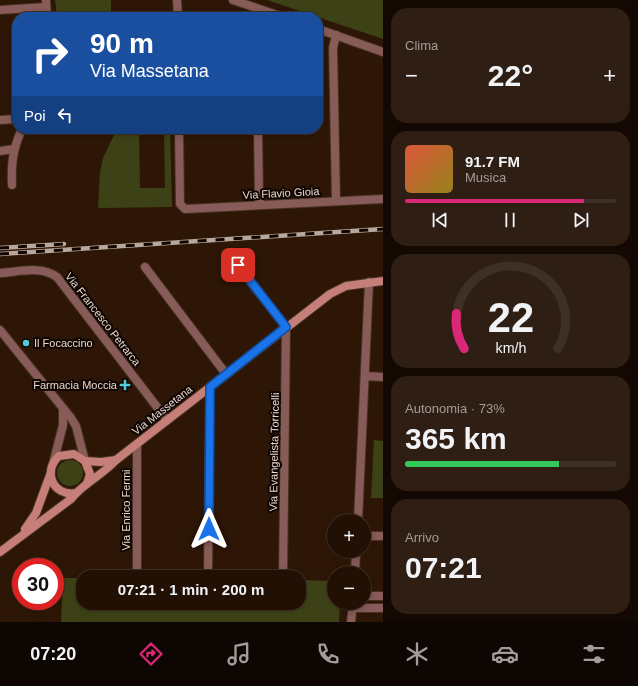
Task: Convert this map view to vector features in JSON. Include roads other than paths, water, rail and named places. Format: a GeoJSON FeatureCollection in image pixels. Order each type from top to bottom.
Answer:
{"type":"FeatureCollection","features":[{"type":"Feature","properties":{"kind":"main road","name":"Via Massetana"},"geometry":{"type":"LineString","coordinates":[[0,552],[71,499],[76,493],[103,473],[116,460],[286,327],[338,290],[354,284],[383,281]]}},
{"type":"Feature","properties":{"kind":"main road"},"geometry":{"type":"LineString","coordinates":[[52,464],[59,456],[69,454],[79,456],[85,460],[101,462],[116,460]]}},
{"type":"Feature","properties":{"kind":"main road"},"geometry":{"type":"LineString","coordinates":[[85,460],[90,474],[88,484]]}},
{"type":"Feature","properties":{"kind":"main road","name":"Via Massetana"},"geometry":{"type":"LineString","coordinates":[[20,536],[36,513],[50,475],[52,464]]}},
{"type":"Feature","properties":{"kind":"main road"},"geometry":{"type":"LineString","coordinates":[[50,475],[53,483],[59,490],[67,493],[76,493]]}},
{"type":"Feature","properties":{"kind":"street"},"geometry":{"type":"LineString","coordinates":[[177,0],[178,12]]}},
{"type":"Feature","properties":{"kind":"street"},"geometry":{"type":"LineString","coordinates":[[233,0],[269,12]]}},
{"type":"Feature","properties":{"kind":"street"},"geometry":{"type":"LineString","coordinates":[[0,10],[46,4]]}},
{"type":"Feature","properties":{"kind":"street"},"geometry":{"type":"LineString","coordinates":[[323,31],[383,52]]}},
{"type":"Feature","properties":{"kind":"street"},"geometry":{"type":"LineString","coordinates":[[336,35],[333,48],[336,201]]}},
{"type":"Feature","properties":{"kind":"street"},"geometry":{"type":"LineString","coordinates":[[0,120],[12,119]]}},
{"type":"Feature","properties":{"kind":"street"},"geometry":{"type":"LineString","coordinates":[[12,186],[11,164],[14,149],[20,134]]}},
{"type":"Feature","properties":{"kind":"street","name":"Via Flavio Gioia"},"geometry":{"type":"LineString","coordinates":[[179,134],[181,207],[261,205],[383,198]]}},
{"type":"Feature","properties":{"kind":"street"},"geometry":{"type":"LineString","coordinates":[[258,134],[259,200],[261,205]]}},
{"type":"Feature","properties":{"kind":"street"},"geometry":{"type":"LineString","coordinates":[[0,151],[14,149]]}},
{"type":"Feature","properties":{"kind":"street"},"geometry":{"type":"LineString","coordinates":[[230,254],[286,327]]}},
{"type":"Feature","properties":{"kind":"street"},"geometry":{"type":"LineString","coordinates":[[145,267],[226,374]]}},
{"type":"Feature","properties":{"kind":"street","name":"Via Francesco Petrarca"},"geometry":{"type":"LineString","coordinates":[[0,273],[44,271],[56,277],[167,420]]}},
{"type":"Feature","properties":{"kind":"street"},"geometry":{"type":"LineString","coordinates":[[358,514],[369,282]]}},
{"type":"Feature","properties":{"kind":"street","name":"Via Evangelista Torricelli"},"geometry":{"type":"LineString","coordinates":[[283,570],[286,327]]}},
{"type":"Feature","properties":{"kind":"street"},"geometry":{"type":"LineString","coordinates":[[0,330],[76,426],[85,460]]}},
{"type":"Feature","properties":{"kind":"street"},"geometry":{"type":"LineString","coordinates":[[365,376],[383,377]]}},
{"type":"Feature","properties":{"kind":"street"},"geometry":{"type":"LineString","coordinates":[[208,570],[210,387]]}},
{"type":"Feature","properties":{"kind":"street"},"geometry":{"type":"LineString","coordinates":[[52,464],[64,425],[63,410]]}},
{"type":"Feature","properties":{"kind":"street","name":"Via Enrico Fermi"},"geometry":{"type":"LineString","coordinates":[[137,444],[137,570]]}},
{"type":"Feature","properties":{"kind":"street"},"geometry":{"type":"LineString","coordinates":[[371,536],[383,536]]}},
{"type":"Feature","properties":{"kind":"street"},"geometry":{"type":"LineString","coordinates":[[371,596],[383,596]]}},
{"type":"Feature","properties":{"kind":"street"},"geometry":{"type":"LineString","coordinates":[[371,607],[383,608]]}},
{"type":"Feature","properties":{"kind":"street"},"geometry":{"type":"LineString","coordinates":[[351,622],[352,610]]}},
{"type":"Feature","properties":{"kind":"railway"},"geometry":{"type":"LineString","coordinates":[[0,254],[383,229]]}},
{"type":"Feature","properties":{"kind":"railway"},"geometry":{"type":"LineString","coordinates":[[0,248],[64,244]]}},
{"type":"Feature","properties":{"kind":"place","name":"Il Focaccino"},"geometry":{"type":"Point","coordinates":[26,343]}},
{"type":"Feature","properties":{"kind":"place","name":"Farmacia Moccia"},"geometry":{"type":"Point","coordinates":[125,385]}}]}
